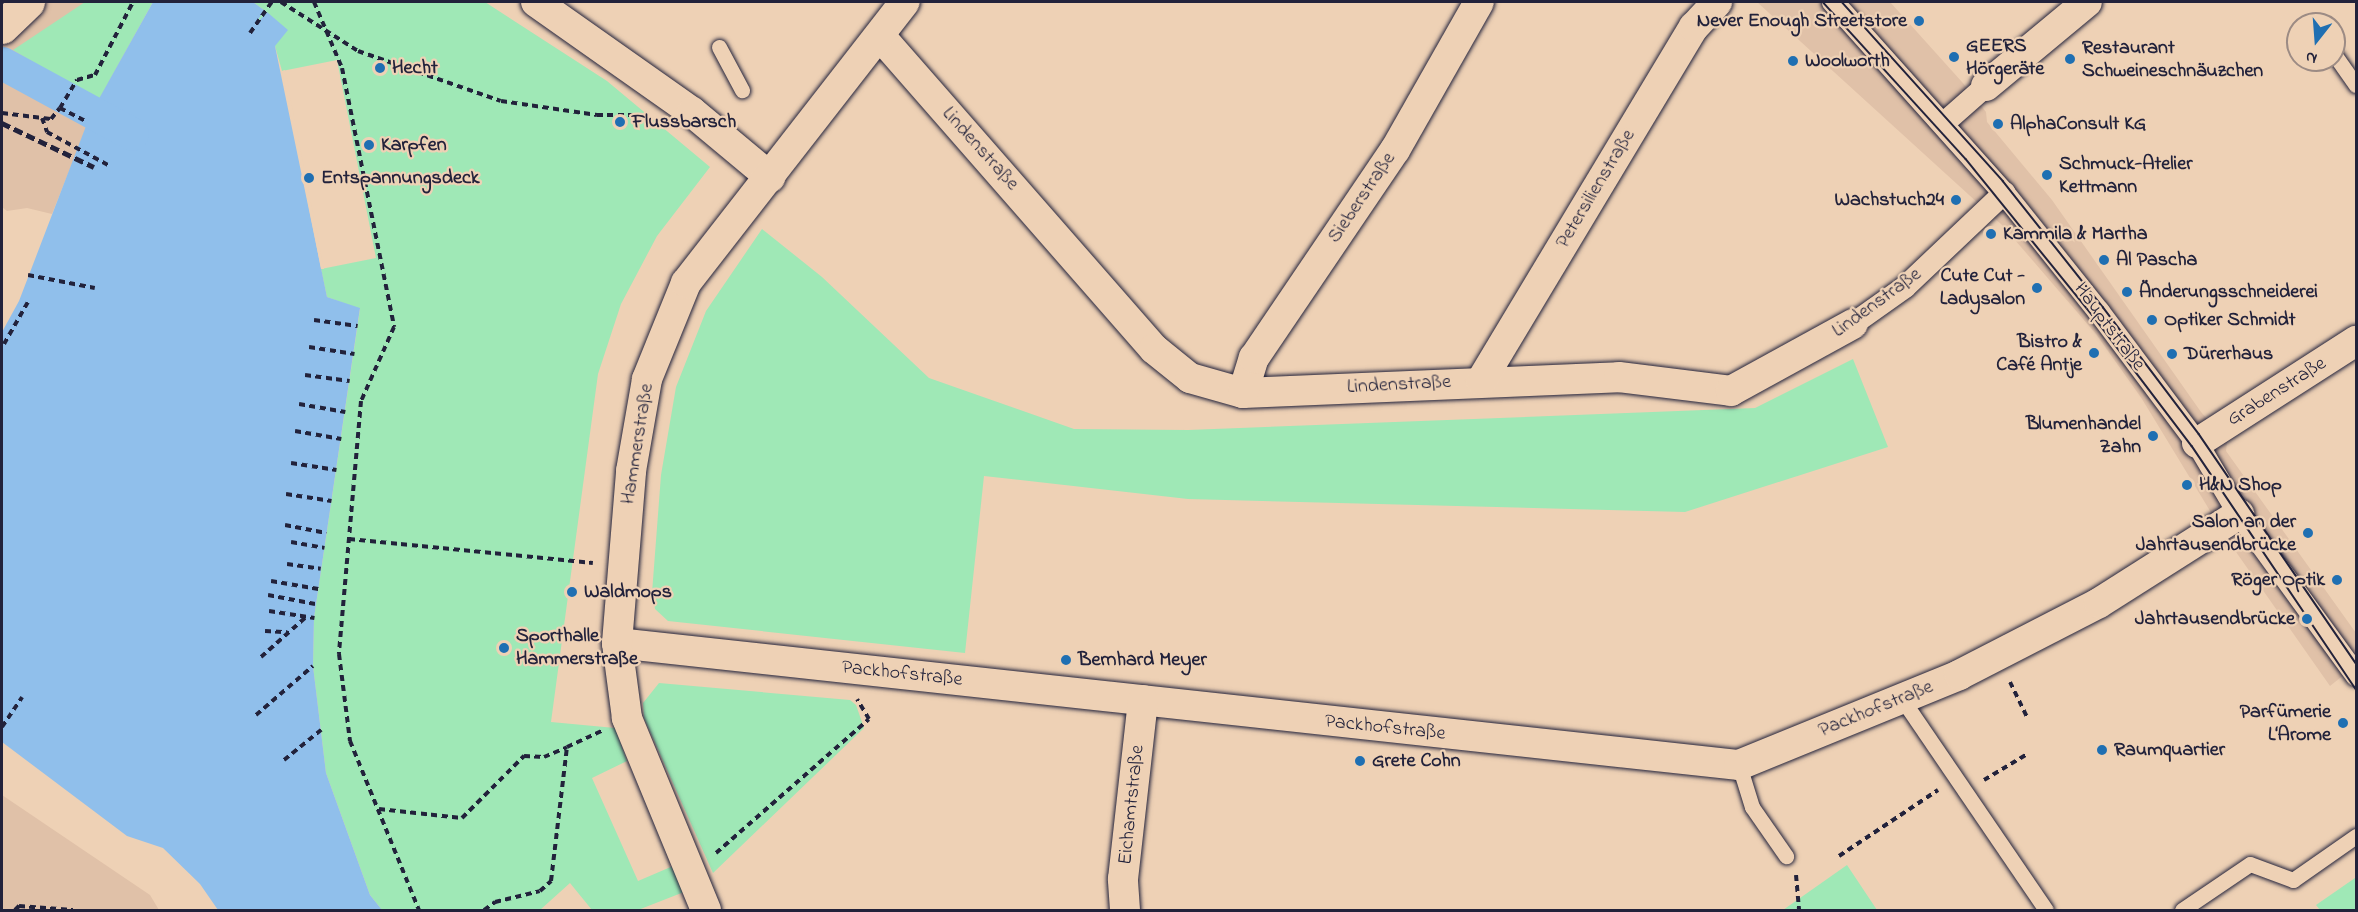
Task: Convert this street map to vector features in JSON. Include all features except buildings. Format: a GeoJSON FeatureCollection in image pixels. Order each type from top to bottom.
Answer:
{"type":"FeatureCollection","features":[{"type":"Feature","properties":{"kind":"street"},"geometry":{"type":"LineString","coordinates":[[536,2],[692,112],[770,177]]}},
{"type":"Feature","properties":{"kind":"street","name":"Hammerstraße"},"geometry":{"type":"LineString","coordinates":[[706,910],[627,718],[617,643],[631,471],[647,380],[686,283],[905,2]]}},
{"type":"Feature","properties":{"kind":"street","name":"Sieberstraße"},"geometry":{"type":"LineString","coordinates":[[1243,393],[1254,358],[1395,150],[1479,2]]}},
{"type":"Feature","properties":{"kind":"street","name":"Petersilienstraße"},"geometry":{"type":"LineString","coordinates":[[1481,381],[1694,27],[1717,2]]}},
{"type":"Feature","properties":{"kind":"street","name":"Hauptstraße"},"geometry":{"type":"LineString","coordinates":[[1833,2],[1944,123],[2004,193],[2197,442],[2240,514],[2356,675]]}},
{"type":"Feature","properties":{"kind":"street"},"geometry":{"type":"LineString","coordinates":[[1944,123],[2087,2]]}},
{"type":"Feature","properties":{"kind":"street","name":"Lindenstraße"},"geometry":{"type":"LineString","coordinates":[[880,36],[1154,349],[1190,378],[1243,393],[1481,381],[1619,377],[1731,391],[1853,324],[1905,287],[2004,193]]}},
{"type":"Feature","properties":{"kind":"street","name":"Grabenstraße"},"geometry":{"type":"LineString","coordinates":[[2197,442],[2356,341]]}},
{"type":"Feature","properties":{"kind":"street","name":"Packhofstraße"},"geometry":{"type":"LineString","coordinates":[[617,643],[1739,765],[1902,699],[1997,656],[2099,603],[2240,514]]}},
{"type":"Feature","properties":{"kind":"street","name":"Eichamtstraße"},"geometry":{"type":"LineString","coordinates":[[1125,910],[1123,879],[1143,700]]}},
{"type":"Feature","properties":{"kind":"lane"},"geometry":{"type":"LineString","coordinates":[[719,47],[742,90]]}},
{"type":"Feature","properties":{"kind":"lane"},"geometry":{"type":"LineString","coordinates":[[2346,71],[2356,85]]}},
{"type":"Feature","properties":{"kind":"lane"},"geometry":{"type":"LineString","coordinates":[[1902,699],[2046,910]]}},
{"type":"Feature","properties":{"kind":"lane"},"geometry":{"type":"LineString","coordinates":[[1739,765],[1752,807],[1786,856]]}},
{"type":"Feature","properties":{"kind":"lane"},"geometry":{"type":"LineString","coordinates":[[2182,910],[2203,891],[2250,864],[2293,880],[2356,836]]}},
{"type":"Feature","properties":{"kind":"path"},"geometry":{"type":"LineString","coordinates":[[2,113],[51,119],[77,80],[95,75],[133,2]]}},
{"type":"Feature","properties":{"kind":"path"},"geometry":{"type":"LineString","coordinates":[[250,33],[272,2]]}},
{"type":"Feature","properties":{"kind":"path"},"geometry":{"type":"LineString","coordinates":[[280,2],[328,35],[394,65],[501,101],[597,115],[692,112]]}},
{"type":"Feature","properties":{"kind":"path"},"geometry":{"type":"LineString","coordinates":[[314,2],[342,68],[394,327],[361,401],[339,654],[350,741],[419,910]]}},
{"type":"Feature","properties":{"kind":"path"},"geometry":{"type":"LineString","coordinates":[[60,108],[85,121]]}},
{"type":"Feature","properties":{"kind":"path"},"geometry":{"type":"LineString","coordinates":[[42,118],[47,132],[110,166]]}},
{"type":"Feature","properties":{"kind":"path"},"geometry":{"type":"LineString","coordinates":[[28,275],[95,288]]}},
{"type":"Feature","properties":{"kind":"path"},"geometry":{"type":"LineString","coordinates":[[4,344],[28,302]]}},
{"type":"Feature","properties":{"kind":"path"},"geometry":{"type":"LineString","coordinates":[[314,320],[358,326]]}},
{"type":"Feature","properties":{"kind":"path"},"geometry":{"type":"LineString","coordinates":[[309,347],[354,354]]}},
{"type":"Feature","properties":{"kind":"path"},"geometry":{"type":"LineString","coordinates":[[304,375],[350,381]]}},
{"type":"Feature","properties":{"kind":"path"},"geometry":{"type":"LineString","coordinates":[[299,404],[345,412]]}},
{"type":"Feature","properties":{"kind":"path"},"geometry":{"type":"LineString","coordinates":[[295,431],[340,439]]}},
{"type":"Feature","properties":{"kind":"path"},"geometry":{"type":"LineString","coordinates":[[291,463],[336,470]]}},
{"type":"Feature","properties":{"kind":"path"},"geometry":{"type":"LineString","coordinates":[[286,494],[331,501]]}},
{"type":"Feature","properties":{"kind":"path"},"geometry":{"type":"LineString","coordinates":[[285,525],[326,532]]}},
{"type":"Feature","properties":{"kind":"path"},"geometry":{"type":"LineString","coordinates":[[349,539],[623,566]]}},
{"type":"Feature","properties":{"kind":"path"},"geometry":{"type":"LineString","coordinates":[[291,542],[324,548]]}},
{"type":"Feature","properties":{"kind":"path"},"geometry":{"type":"LineString","coordinates":[[287,564],[321,569]]}},
{"type":"Feature","properties":{"kind":"path"},"geometry":{"type":"LineString","coordinates":[[271,581],[318,590]]}},
{"type":"Feature","properties":{"kind":"path"},"geometry":{"type":"LineString","coordinates":[[268,596],[315,604]]}},
{"type":"Feature","properties":{"kind":"path"},"geometry":{"type":"LineString","coordinates":[[268,611],[314,618]]}},
{"type":"Feature","properties":{"kind":"path"},"geometry":{"type":"LineString","coordinates":[[261,657],[305,618]]}},
{"type":"Feature","properties":{"kind":"path"},"geometry":{"type":"LineString","coordinates":[[265,631],[287,633]]}},
{"type":"Feature","properties":{"kind":"path"},"geometry":{"type":"LineString","coordinates":[[1997,656],[2028,719]]}},
{"type":"Feature","properties":{"kind":"path"},"geometry":{"type":"LineString","coordinates":[[256,715],[313,666]]}},
{"type":"Feature","properties":{"kind":"path"},"geometry":{"type":"LineString","coordinates":[[691,875],[869,718],[837,667]]}},
{"type":"Feature","properties":{"kind":"path"},"geometry":{"type":"LineString","coordinates":[[2,727],[22,698]]}},
{"type":"Feature","properties":{"kind":"path"},"geometry":{"type":"LineString","coordinates":[[379,810],[462,818],[524,756],[544,757],[627,718]]}},
{"type":"Feature","properties":{"kind":"path"},"geometry":{"type":"LineString","coordinates":[[284,760],[321,730]]}},
{"type":"Feature","properties":{"kind":"path"},"geometry":{"type":"LineString","coordinates":[[484,910],[495,902],[540,891],[551,881],[567,747]]}},
{"type":"Feature","properties":{"kind":"path"},"geometry":{"type":"LineString","coordinates":[[1965,792],[2029,753]]}},
{"type":"Feature","properties":{"kind":"path"},"geometry":{"type":"LineString","coordinates":[[1839,856],[1934,794],[1955,776]]}},
{"type":"Feature","properties":{"kind":"path"},"geometry":{"type":"LineString","coordinates":[[1786,856],[1797,876],[1799,910]]}},
{"type":"Feature","properties":{"kind":"path"},"geometry":{"type":"LineString","coordinates":[[15,910],[19,906],[73,910]]}},
{"type":"Feature","properties":{"kind":"shaded area"},"geometry":{"type":"Polygon","coordinates":[[[2,2],[142,2],[149,8],[92,113],[52,214],[27,208],[7,211],[2,207],[2,2]]]}},
{"type":"Feature","properties":{"kind":"shaded area"},"geometry":{"type":"Polygon","coordinates":[[[1757,2],[1890,2],[1962,82],[1986,112],[1987,122],[2052,200],[2201,412],[2227,442],[2226,451],[2356,633],[2356,679],[2350,670],[2330,686],[2229,542],[2142,399],[2096,334],[2002,225],[1757,2]]]}},
{"type":"Feature","properties":{"kind":"shaded area"},"geometry":{"type":"Polygon","coordinates":[[[2,795],[150,895],[159,910],[2,910],[2,795]]]}},
{"type":"Feature","properties":{"kind":"green space"},"geometry":{"type":"Polygon","coordinates":[[[85,2],[153,2],[98,101],[13,50],[85,2]]]}},
{"type":"Feature","properties":{"kind":"green space"},"geometry":{"type":"Polygon","coordinates":[[[253,2],[485,2],[607,81],[710,167],[657,236],[621,304],[598,374],[551,722],[615,728],[627,761],[592,778],[638,881],[673,866],[684,892],[638,910],[592,910],[570,883],[540,910],[382,910],[370,895],[326,773],[313,666],[314,618],[360,309],[327,297],[321,269],[376,258],[337,60],[282,71],[275,46],[255,24],[264,10],[253,2]]]}},
{"type":"Feature","properties":{"kind":"green space"},"geometry":{"type":"Polygon","coordinates":[[[762,229],[822,277],[929,378],[1074,429],[1188,430],[1755,408],[1853,359],[1888,447],[1685,512],[1188,499],[984,476],[965,653],[668,621],[655,609],[652,593],[661,475],[676,387],[706,311],[762,229]]]}},
{"type":"Feature","properties":{"kind":"green space"},"geometry":{"type":"Polygon","coordinates":[[[659,683],[850,700],[856,705],[864,728],[713,873],[644,718],[643,703],[659,683]]]}},
{"type":"Feature","properties":{"kind":"green space"},"geometry":{"type":"Polygon","coordinates":[[[1847,865],[1877,910],[1783,910],[1847,865]]]}},
{"type":"Feature","properties":{"kind":"green space"},"geometry":{"type":"Polygon","coordinates":[[[2355,878],[2356,910],[2320,910],[2316,905],[2355,878]]]}},
{"type":"Feature","properties":{"kind":"water"},"geometry":{"type":"Polygon","coordinates":[[[153,2],[253,2],[264,10],[255,25],[267,12],[288,30],[275,46],[327,297],[360,308],[314,618],[313,666],[326,773],[370,895],[382,910],[218,910],[200,884],[163,848],[127,836],[2,742],[2,332],[19,301],[91,113],[153,2]]]}},
{"type":"Feature","properties":{"kind":"pier"},"geometry":{"type":"Polygon","coordinates":[[[285,70],[324,269],[321,269],[282,71],[285,70]]]}},
{"type":"Feature","properties":{"kind":"waterway"},"geometry":{"type":"LineString","coordinates":[[2,63],[132,134]]}},
{"type":"Feature","properties":{"kind":"tram line"},"geometry":{"type":"LineString","coordinates":[[1823,2],[1966,159],[2094,317],[2192,446],[2356,689]]}},
{"type":"Feature","properties":{"kind":"tram line"},"geometry":{"type":"LineString","coordinates":[[1842,2],[2003,181],[2103,307],[2199,434],[2356,663]]}},
{"type":"Feature","properties":{"kind":"railway"},"geometry":{"type":"LineString","coordinates":[[2,123],[94,167]]}},
{"type":"Feature","properties":{"kind":"place","name":"Never Enough Streetstore"},"geometry":{"type":"Point","coordinates":[1919,21]}},
{"type":"Feature","properties":{"kind":"place","name":"GEERS Hörgeräte"},"geometry":{"type":"Point","coordinates":[1954,57]}},
{"type":"Feature","properties":{"kind":"place","name":"Restaurant Schweineschnäuzchen"},"geometry":{"type":"Point","coordinates":[2070,59]}},
{"type":"Feature","properties":{"kind":"place","name":"Woolworth"},"geometry":{"type":"Point","coordinates":[1793,61]}},
{"type":"Feature","properties":{"kind":"place","name":"Hecht"},"geometry":{"type":"Point","coordinates":[380,68]}},
{"type":"Feature","properties":{"kind":"place","name":"Flussbarsch"},"geometry":{"type":"Point","coordinates":[620,122]}},
{"type":"Feature","properties":{"kind":"place","name":"AlphaConsult KG"},"geometry":{"type":"Point","coordinates":[1998,124]}},
{"type":"Feature","properties":{"kind":"place","name":"Karpfen"},"geometry":{"type":"Point","coordinates":[369,145]}},
{"type":"Feature","properties":{"kind":"place","name":"Schmuck-Atelier Kettmann"},"geometry":{"type":"Point","coordinates":[2047,175]}},
{"type":"Feature","properties":{"kind":"place","name":"Entspannungsdeck"},"geometry":{"type":"Point","coordinates":[309,178]}},
{"type":"Feature","properties":{"kind":"place","name":"Wachstuch24"},"geometry":{"type":"Point","coordinates":[1956,200]}},
{"type":"Feature","properties":{"kind":"place","name":"Kammila & Martha"},"geometry":{"type":"Point","coordinates":[1991,234]}},
{"type":"Feature","properties":{"kind":"place","name":"Al Pascha"},"geometry":{"type":"Point","coordinates":[2104,260]}},
{"type":"Feature","properties":{"kind":"place","name":"Cute Cut - Ladysalon"},"geometry":{"type":"Point","coordinates":[2037,288]}},
{"type":"Feature","properties":{"kind":"place","name":"Änderungsschneiderei"},"geometry":{"type":"Point","coordinates":[2127,292]}},
{"type":"Feature","properties":{"kind":"place","name":"Optiker Schmidt"},"geometry":{"type":"Point","coordinates":[2152,320]}},
{"type":"Feature","properties":{"kind":"place","name":"Bistro & Café Antje"},"geometry":{"type":"Point","coordinates":[2094,353]}},
{"type":"Feature","properties":{"kind":"place","name":"Dürerhaus"},"geometry":{"type":"Point","coordinates":[2172,354]}},
{"type":"Feature","properties":{"kind":"place","name":"Blumenhandel Zahn"},"geometry":{"type":"Point","coordinates":[2153,436]}},
{"type":"Feature","properties":{"kind":"place","name":"H&N Shop"},"geometry":{"type":"Point","coordinates":[2187,485]}},
{"type":"Feature","properties":{"kind":"place","name":"Salon an der Jahrtausendbrücke"},"geometry":{"type":"Point","coordinates":[2308,533]}},
{"type":"Feature","properties":{"kind":"place","name":"Röger Optik"},"geometry":{"type":"Point","coordinates":[2337,580]}},
{"type":"Feature","properties":{"kind":"place","name":"Waldmops"},"geometry":{"type":"Point","coordinates":[572,592]}},
{"type":"Feature","properties":{"kind":"place","name":"Jahrtausendbrücke"},"geometry":{"type":"Point","coordinates":[2307,619]}},
{"type":"Feature","properties":{"kind":"place","name":"Sporthalle Hammerstraße"},"geometry":{"type":"Point","coordinates":[504,648]}},
{"type":"Feature","properties":{"kind":"place","name":"Bernhard Meyer"},"geometry":{"type":"Point","coordinates":[1066,660]}},
{"type":"Feature","properties":{"kind":"place","name":"Parfümerie L‘Arome"},"geometry":{"type":"Point","coordinates":[2343,723]}},
{"type":"Feature","properties":{"kind":"place","name":"Raumquartier"},"geometry":{"type":"Point","coordinates":[2102,750]}},
{"type":"Feature","properties":{"kind":"place","name":"Grete Cohn"},"geometry":{"type":"Point","coordinates":[1360,761]}}]}
